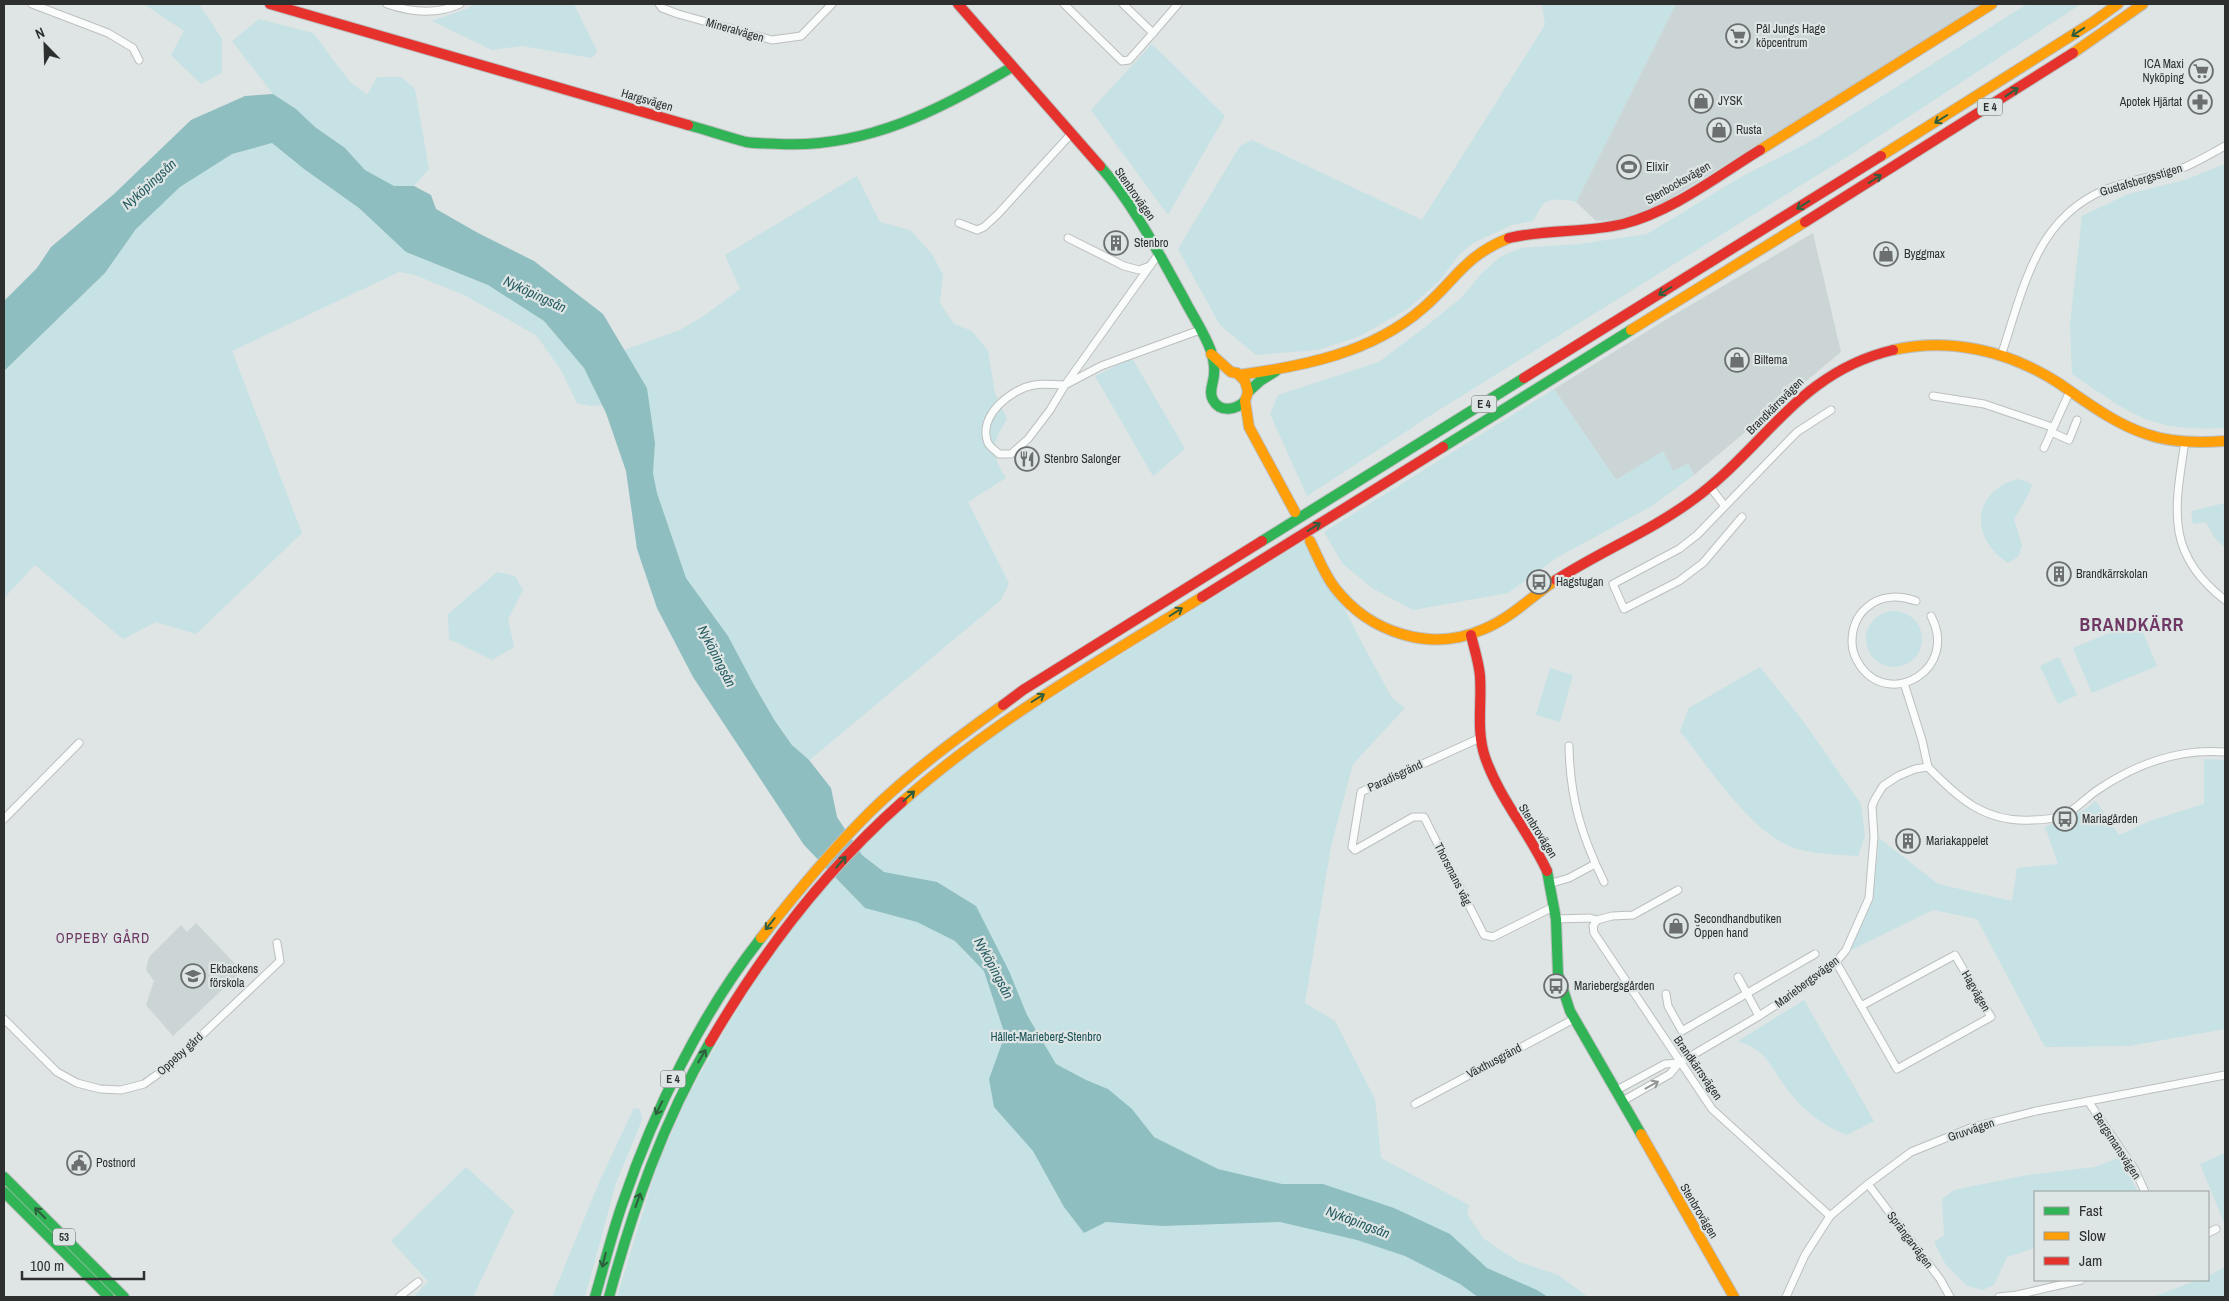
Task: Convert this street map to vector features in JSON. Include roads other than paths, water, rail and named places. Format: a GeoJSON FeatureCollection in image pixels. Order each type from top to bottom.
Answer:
{"type":"FeatureCollection","features":[{"type":"Feature","properties":{"kind":"main road","name":"Hargsvägen"},"geometry":{"type":"LineString","coordinates":[[270,4],[748,142],[824,143],[872,134],[942,106],[1012,67]]}},
{"type":"Feature","properties":{"kind":"main road","name":"Stenbrovägen"},"geometry":{"type":"LineString","coordinates":[[958,4],[1113,180],[1132,206],[1160,252],[1211,353],[1214,367],[1214,381],[1211,387],[1213,400],[1218,405],[1230,410],[1249,427],[1295,512]]}},
{"type":"Feature","properties":{"kind":"main road","name":"Stenbocksvägen"},"geometry":{"type":"LineString","coordinates":[[1235,373],[1282,368],[1337,356],[1382,337],[1423,308],[1478,253],[1499,241],[1532,232],[1614,225],[1652,214],[1830,107],[1992,4]]}},
{"type":"Feature","properties":{"kind":"main road","name":"E 4"},"geometry":{"type":"LineString","coordinates":[[595,1297],[607,1246],[655,1116],[678,1070],[732,976],[757,940],[833,848],[913,771],[979,720],[1023,690],[1960,107],[2118,4]]}},
{"type":"Feature","properties":{"kind":"main road","name":"E 4"},"geometry":{"type":"LineString","coordinates":[[609,1297],[621,1252],[643,1186],[671,1117],[690,1078],[747,981],[769,949],[847,854],[926,781],[988,732],[1031,703],[1958,127],[2100,36],[2142,4]]}},
{"type":"Feature","properties":{"kind":"main road","name":"Brandkärrsvägen"},"geometry":{"type":"LineString","coordinates":[[1471,635],[1500,621],[1561,577],[1656,524],[1710,487],[1736,464],[1802,395],[1821,379],[1850,362],[1886,350],[1931,345],[1982,350],[2002,356],[2038,372],[2100,411],[2135,430],[2158,438],[2201,443],[2225,441]]}},
{"type":"Feature","properties":{"kind":"main road","name":"Stenbrovägen"},"geometry":{"type":"LineString","coordinates":[[1211,353],[1245,380],[1249,427]]}},
{"type":"Feature","properties":{"kind":"main road","name":"Stenbocksvägen"},"geometry":{"type":"LineString","coordinates":[[1247,396],[1260,381],[1282,368]]}},
{"type":"Feature","properties":{"kind":"main road"},"geometry":{"type":"LineString","coordinates":[[1214,381],[1221,374],[1235,373]]}},
{"type":"Feature","properties":{"kind":"main road"},"geometry":{"type":"LineString","coordinates":[[1230,410],[1241,406],[1247,396]]}},
{"type":"Feature","properties":{"kind":"main road"},"geometry":{"type":"LineString","coordinates":[[1310,541],[1334,586],[1351,605],[1379,626],[1400,635],[1430,640],[1471,635]]}},
{"type":"Feature","properties":{"kind":"main road","name":"Stenbrovägen"},"geometry":{"type":"LineString","coordinates":[[1471,635],[1480,676],[1480,738],[1492,778],[1540,856],[1552,883],[1556,919],[1558,974],[1564,996],[1574,1019],[1734,1297]]}},
{"type":"Feature","properties":{"kind":"main road","name":"53"},"geometry":{"type":"LineString","coordinates":[[4,1177],[124,1297]]}},
{"type":"Feature","properties":{"kind":"main road","name":"53"},"geometry":{"type":"LineString","coordinates":[[4,1192],[109,1297]]}},
{"type":"Feature","properties":{"kind":"street"},"geometry":{"type":"LineString","coordinates":[[32,4],[108,33],[133,48],[139,60]]}},
{"type":"Feature","properties":{"kind":"street"},"geometry":{"type":"LineString","coordinates":[[387,4],[408,11],[428,11],[460,4]]}},
{"type":"Feature","properties":{"kind":"street","name":"Mineralvägen"},"geometry":{"type":"LineString","coordinates":[[659,4],[662,8],[678,14],[772,40],[800,36],[832,4]]}},
{"type":"Feature","properties":{"kind":"street"},"geometry":{"type":"LineString","coordinates":[[1064,4],[1122,61],[1129,60],[1178,4]]}},
{"type":"Feature","properties":{"kind":"street"},"geometry":{"type":"LineString","coordinates":[[1123,4],[1153,33]]}},
{"type":"Feature","properties":{"kind":"street"},"geometry":{"type":"LineString","coordinates":[[959,223],[977,230],[984,227],[1071,134]]}},
{"type":"Feature","properties":{"kind":"street","name":"Gustafsbergsstigen"},"geometry":{"type":"LineString","coordinates":[[2002,356],[2033,263],[2042,244],[2054,226],[2069,212],[2096,193],[2118,185],[2185,167],[2225,146]]}},
{"type":"Feature","properties":{"kind":"street"},"geometry":{"type":"LineString","coordinates":[[1068,238],[1124,266],[1139,270],[1151,265]]}},
{"type":"Feature","properties":{"kind":"street"},"geometry":{"type":"LineString","coordinates":[[1160,252],[1065,386],[1050,410],[1028,439],[1010,454],[999,454],[988,443],[987,429],[992,411],[1014,391],[1035,385],[1065,386],[1101,366],[1200,330]]}},
{"type":"Feature","properties":{"kind":"street"},"geometry":{"type":"LineString","coordinates":[[2044,448],[2070,392]]}},
{"type":"Feature","properties":{"kind":"street"},"geometry":{"type":"LineString","coordinates":[[1933,396],[1984,404],[2052,429],[2069,440],[2077,420]]}},
{"type":"Feature","properties":{"kind":"street"},"geometry":{"type":"LineString","coordinates":[[1742,517],[1703,563],[1679,581],[1624,609],[1613,584],[1679,549],[1697,535],[1797,432],[1831,410]]}},
{"type":"Feature","properties":{"kind":"street"},"geometry":{"type":"LineString","coordinates":[[2185,441],[2176,508],[2177,529],[2182,545],[2196,573],[2225,600]]}},
{"type":"Feature","properties":{"kind":"street"},"geometry":{"type":"LineString","coordinates":[[1710,487],[1724,506]]}},
{"type":"Feature","properties":{"kind":"street"},"geometry":{"type":"LineString","coordinates":[[1916,601],[1893,596],[1879,599],[1867,607],[1858,618],[1852,631],[1854,653],[1864,671],[1876,680],[1890,684],[1904,683],[1923,673],[1936,656],[1939,642],[1937,627],[1932,616]]}},
{"type":"Feature","properties":{"kind":"street"},"geometry":{"type":"LineString","coordinates":[[1904,683],[1922,740],[1928,767],[1965,802],[1984,813],[2010,821],[2044,820],[2066,814],[2095,791],[2134,769],[2157,760],[2192,753],[2225,752]]}},
{"type":"Feature","properties":{"kind":"street","name":"Paradisgränd"},"geometry":{"type":"LineString","coordinates":[[1352,847],[1361,792],[1480,738]]}},
{"type":"Feature","properties":{"kind":"street"},"geometry":{"type":"LineString","coordinates":[[4,819],[79,743]]}},
{"type":"Feature","properties":{"kind":"street"},"geometry":{"type":"LineString","coordinates":[[1569,746],[1576,807],[1586,846],[1604,882]]}},
{"type":"Feature","properties":{"kind":"street","name":"Mariebergsvägen"},"geometry":{"type":"LineString","coordinates":[[1615,1091],[1665,1064],[1679,1062],[1759,1016],[1802,988],[1836,962],[1846,950],[1869,898],[1874,836],[1872,806],[1875,799],[1883,786],[1898,776],[1915,769],[1928,767]]}},
{"type":"Feature","properties":{"kind":"street","name":"Thorsmans väg"},"geometry":{"type":"LineString","coordinates":[[1352,847],[1355,850],[1413,816],[1421,816],[1424,817],[1484,935],[1493,938],[1555,906]]}},
{"type":"Feature","properties":{"kind":"street"},"geometry":{"type":"LineString","coordinates":[[1552,883],[1569,878],[1596,864]]}},
{"type":"Feature","properties":{"kind":"street"},"geometry":{"type":"LineString","coordinates":[[1556,919],[1590,918],[1597,920],[1612,916],[1627,916],[1642,912],[1678,890]]}},
{"type":"Feature","properties":{"kind":"street","name":"Brandkärrsvägen"},"geometry":{"type":"LineString","coordinates":[[1597,920],[1593,926],[1594,933],[1712,1109],[1830,1216]]}},
{"type":"Feature","properties":{"kind":"street","name":"Oppeby gård"},"geometry":{"type":"LineString","coordinates":[[4,1019],[57,1072],[77,1083],[100,1090],[121,1090],[144,1084],[169,1066],[280,961],[277,943]]}},
{"type":"Feature","properties":{"kind":"street"},"geometry":{"type":"LineString","coordinates":[[1666,994],[1668,1006],[1682,1031],[1815,954]]}},
{"type":"Feature","properties":{"kind":"street","name":"Hagvägen"},"geometry":{"type":"LineString","coordinates":[[1836,962],[1860,1006],[1897,1069],[1991,1017],[1955,955],[1860,1006]]}},
{"type":"Feature","properties":{"kind":"street"},"geometry":{"type":"LineString","coordinates":[[1738,977],[1759,1016]]}},
{"type":"Feature","properties":{"kind":"street","name":"Växthusgränd"},"geometry":{"type":"LineString","coordinates":[[1415,1104],[1574,1019]]}},
{"type":"Feature","properties":{"kind":"street","name":"Mariebergsvägen"},"geometry":{"type":"LineString","coordinates":[[1621,1102],[1670,1074],[1679,1062]]}},
{"type":"Feature","properties":{"kind":"street","name":"Gruvvägen"},"geometry":{"type":"LineString","coordinates":[[1786,1297],[1804,1255],[1830,1216],[1868,1184],[1911,1152],[1973,1127],[2036,1111],[2225,1076]]}},
{"type":"Feature","properties":{"kind":"street","name":"Bergsmansvägen"},"geometry":{"type":"LineString","coordinates":[[2088,1101],[2135,1170],[2144,1191]]}},
{"type":"Feature","properties":{"kind":"street","name":"Sprängarvägen"},"geometry":{"type":"LineString","coordinates":[[1868,1184],[1940,1279],[1950,1297]]}},
{"type":"Feature","properties":{"kind":"street"},"geometry":{"type":"LineString","coordinates":[[2209,1233],[2216,1230]]}},
{"type":"Feature","properties":{"kind":"street"},"geometry":{"type":"LineString","coordinates":[[1999,1297],[2017,1295],[2077,1281]]}},
{"type":"Feature","properties":{"kind":"street"},"geometry":{"type":"LineString","coordinates":[[399,1297],[418,1282]]}},
{"type":"Feature","properties":{"kind":"water","name":"Nyköpingsån"},"geometry":{"type":"Polygon","coordinates":[[[273,94],[296,109],[315,127],[345,148],[365,170],[394,186],[414,186],[431,195],[436,209],[478,233],[534,261],[603,314],[647,388],[655,443],[653,473],[657,493],[686,578],[728,636],[775,721],[792,745],[809,760],[831,788],[837,817],[862,855],[884,872],[937,882],[976,906],[1009,971],[1027,1015],[1056,1064],[1108,1089],[1132,1109],[1154,1137],[1218,1169],[1282,1184],[1323,1184],[1394,1208],[1450,1234],[1487,1268],[1537,1290],[1548,1297],[1478,1297],[1460,1284],[1405,1256],[1357,1240],[1280,1222],[1162,1226],[1106,1222],[1084,1233],[1064,1207],[1033,1151],[994,1107],[989,1079],[1005,1035],[984,971],[955,941],[917,922],[865,908],[804,845],[693,677],[657,608],[637,549],[626,471],[606,413],[584,368],[544,321],[488,285],[406,252],[359,208],[304,169],[272,143],[232,154],[180,187],[136,229],[105,273],[4,371],[4,301],[37,268],[51,247],[114,194],[191,120],[245,96],[273,94]]]}},
{"type":"Feature","properties":{"kind":"place","name":"Pål Jungs Hage köpcentrum"},"geometry":{"type":"Point","coordinates":[1738,36]}},
{"type":"Feature","properties":{"kind":"place","name":"ICA Maxi Nyköping"},"geometry":{"type":"Point","coordinates":[2201,71]}},
{"type":"Feature","properties":{"kind":"place","name":"JYSK"},"geometry":{"type":"Point","coordinates":[1701,101]}},
{"type":"Feature","properties":{"kind":"place","name":"Apotek Hjärtat"},"geometry":{"type":"Point","coordinates":[2200,102]}},
{"type":"Feature","properties":{"kind":"place","name":"Rusta"},"geometry":{"type":"Point","coordinates":[1719,130]}},
{"type":"Feature","properties":{"kind":"place","name":"Elixir"},"geometry":{"type":"Point","coordinates":[1629,167]}},
{"type":"Feature","properties":{"kind":"place","name":"Stenbro"},"geometry":{"type":"Point","coordinates":[1116,243]}},
{"type":"Feature","properties":{"kind":"place","name":"Byggmax"},"geometry":{"type":"Point","coordinates":[1886,254]}},
{"type":"Feature","properties":{"kind":"place","name":"Biltema"},"geometry":{"type":"Point","coordinates":[1737,360]}},
{"type":"Feature","properties":{"kind":"place","name":"Stenbro Salonger"},"geometry":{"type":"Point","coordinates":[1027,459]}},
{"type":"Feature","properties":{"kind":"place","name":"Brandkärrskolan"},"geometry":{"type":"Point","coordinates":[2059,574]}},
{"type":"Feature","properties":{"kind":"place","name":"Hagstugan"},"geometry":{"type":"Point","coordinates":[1539,582]}},
{"type":"Feature","properties":{"kind":"place","name":"Mariagården"},"geometry":{"type":"Point","coordinates":[2065,819]}},
{"type":"Feature","properties":{"kind":"place","name":"Mariakappelet"},"geometry":{"type":"Point","coordinates":[1908,841]}},
{"type":"Feature","properties":{"kind":"place","name":"Secondhandbutiken Öppen hand"},"geometry":{"type":"Point","coordinates":[1676,926]}},
{"type":"Feature","properties":{"kind":"place","name":"Ekbackens förskola"},"geometry":{"type":"Point","coordinates":[193,976]}},
{"type":"Feature","properties":{"kind":"place","name":"Mariebergsgården"},"geometry":{"type":"Point","coordinates":[1556,986]}},
{"type":"Feature","properties":{"kind":"place","name":"Postnord"},"geometry":{"type":"Point","coordinates":[79,1163]}},
{"type":"Feature","properties":{"kind":"district","name":"BRANDKÄRR"},"geometry":{"type":"Point","coordinates":[2132,624]}},
{"type":"Feature","properties":{"kind":"district","name":"OPPEBY GÅRD"},"geometry":{"type":"Point","coordinates":[103,938]}},
{"type":"Feature","properties":{"kind":"park label","name":"Hållet-Marieberg-Stenbro"},"geometry":{"type":"Point","coordinates":[1046,1037]}}]}
